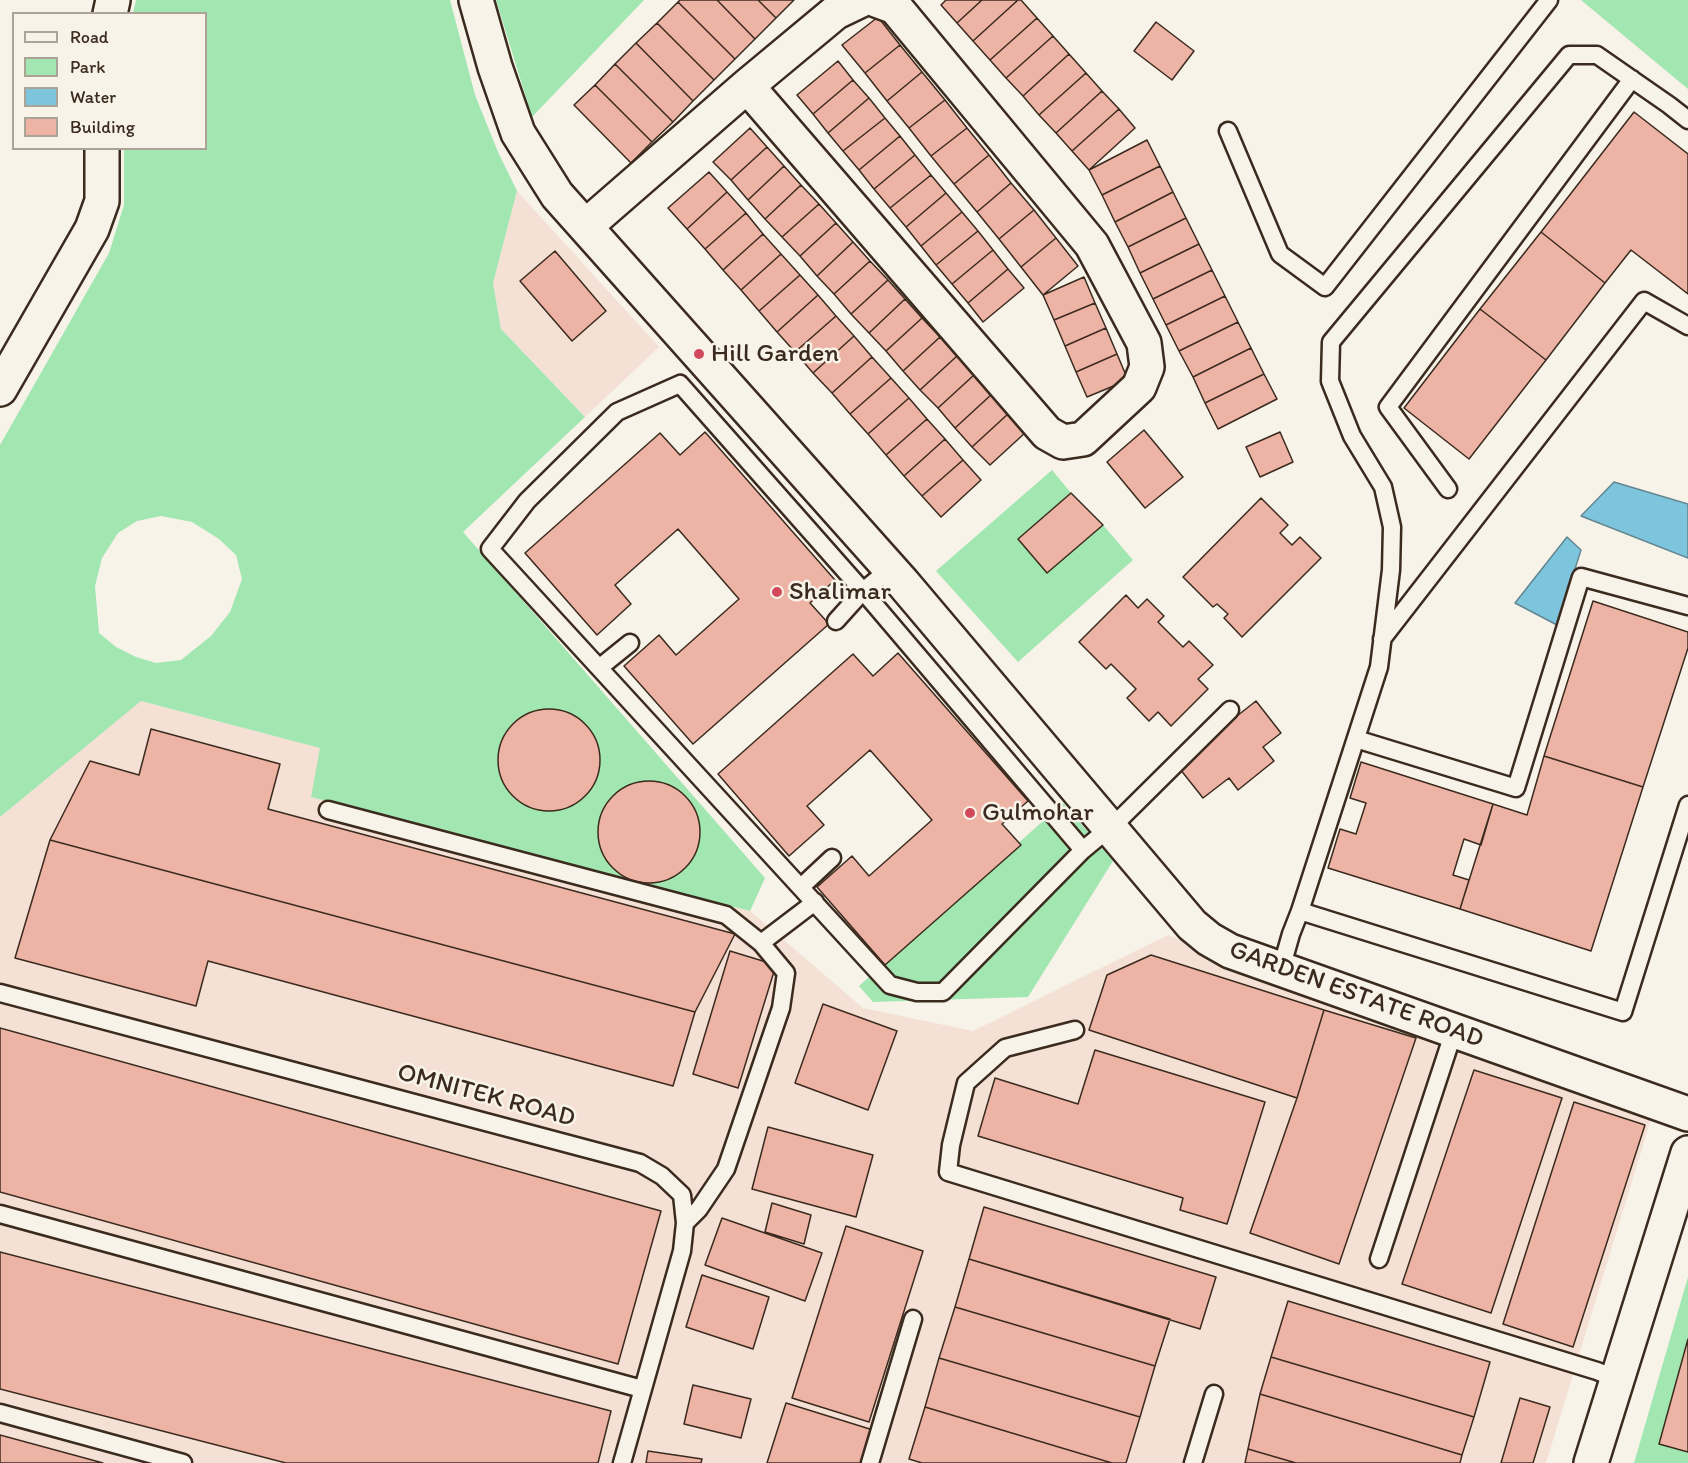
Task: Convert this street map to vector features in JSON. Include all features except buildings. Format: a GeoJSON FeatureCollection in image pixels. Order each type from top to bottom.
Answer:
{"type":"FeatureCollection","features":[{"type":"Feature","properties":{"kind":"street","name":"GARDEN ESTATE ROAD"},"geometry":{"type":"LineString","coordinates":[[476,0],[518,133],[557,195],[890,569],[1192,925],[1209,939],[1230,951],[1688,1114]]}},
{"type":"Feature","properties":{"kind":"street"},"geometry":{"type":"LineString","coordinates":[[586,226],[836,12],[861,0]]}},
{"type":"Feature","properties":{"kind":"street"},"geometry":{"type":"LineString","coordinates":[[747,86],[1047,433],[1063,442],[1083,439],[1138,387],[1147,367],[1144,343],[1092,245],[895,7],[876,0]]}},
{"type":"Feature","properties":{"kind":"street"},"geometry":{"type":"LineString","coordinates":[[0,389],[92,229],[102,201],[102,150]]}},
{"type":"Feature","properties":{"kind":"street"},"geometry":{"type":"LineString","coordinates":[[1591,1463],[1688,1153]]}},
{"type":"Feature","properties":{"kind":"lane"},"geometry":{"type":"LineString","coordinates":[[1228,131],[1280,254],[1325,287],[1550,0]]}},
{"type":"Feature","properties":{"kind":"lane"},"geometry":{"type":"LineString","coordinates":[[1281,969],[1379,667],[1391,570],[1392,527],[1383,487],[1352,436],[1330,381],[1331,342],[1569,55],[1597,55],[1688,120]]}},
{"type":"Feature","properties":{"kind":"lane"},"geometry":{"type":"LineString","coordinates":[[1448,489],[1388,407],[1632,79]]}},
{"type":"Feature","properties":{"kind":"lane"},"geometry":{"type":"LineString","coordinates":[[1382,639],[1644,301],[1688,326]]}},
{"type":"Feature","properties":{"kind":"lane"},"geometry":{"type":"LineString","coordinates":[[1083,850],[863,591],[680,384],[617,411],[527,501],[490,549],[890,985],[917,992],[943,992],[1083,850],[1110,828],[1230,710]]}},
{"type":"Feature","properties":{"kind":"lane"},"geometry":{"type":"LineString","coordinates":[[836,621],[863,591],[890,569]]}},
{"type":"Feature","properties":{"kind":"lane"},"geometry":{"type":"LineString","coordinates":[[1356,739],[1516,788],[1581,577],[1688,606]]}},
{"type":"Feature","properties":{"kind":"lane"},"geometry":{"type":"LineString","coordinates":[[600,668],[630,643]]}},
{"type":"Feature","properties":{"kind":"lane"},"geometry":{"type":"LineString","coordinates":[[1300,910],[1623,1012],[1688,805]]}},
{"type":"Feature","properties":{"kind":"lane"},"geometry":{"type":"LineString","coordinates":[[328,810],[726,915],[760,943],[786,973],[781,1008],[726,1169],[699,1209],[685,1223]]}},
{"type":"Feature","properties":{"kind":"lane"},"geometry":{"type":"LineString","coordinates":[[801,887],[832,858]]}},
{"type":"Feature","properties":{"kind":"lane"},"geometry":{"type":"LineString","coordinates":[[760,943],[815,902]]}},
{"type":"Feature","properties":{"kind":"lane","name":"OMNITEK ROAD"},"geometry":{"type":"LineString","coordinates":[[0,993],[640,1163],[662,1176],[682,1195],[685,1223],[682,1251],[622,1463]]}},
{"type":"Feature","properties":{"kind":"lane"},"geometry":{"type":"LineString","coordinates":[[1075,1030],[1005,1048],[966,1083],[951,1145],[948,1172],[1617,1379]]}},
{"type":"Feature","properties":{"kind":"lane"},"geometry":{"type":"LineString","coordinates":[[1379,1259],[1454,1031]]}},
{"type":"Feature","properties":{"kind":"lane"},"geometry":{"type":"LineString","coordinates":[[0,1214],[642,1389]]}},
{"type":"Feature","properties":{"kind":"lane"},"geometry":{"type":"LineString","coordinates":[[870,1463],[913,1319]]}},
{"type":"Feature","properties":{"kind":"lane"},"geometry":{"type":"LineString","coordinates":[[1193,1463],[1214,1394]]}},
{"type":"Feature","properties":{"kind":"lane"},"geometry":{"type":"LineString","coordinates":[[0,1413],[183,1463]]}},
{"type":"Feature","properties":{"kind":"shaded area"},"geometry":{"type":"Polygon","coordinates":[[[517,191],[659,347],[585,417],[501,329],[493,283],[517,191]]]}},
{"type":"Feature","properties":{"kind":"shaded area"},"geometry":{"type":"Polygon","coordinates":[[[140,701],[321,748],[311,797],[750,911],[863,1008],[973,1031],[1168,935],[1651,1119],[1546,1463],[0,1463],[0,817],[140,701]]]}},
{"type":"Feature","properties":{"kind":"green space"},"geometry":{"type":"Polygon","coordinates":[[[136,0],[450,0],[475,95],[517,191],[493,283],[501,329],[585,417],[463,532],[765,878],[750,911],[311,797],[320,748],[141,701],[0,817],[0,445],[109,253],[124,205],[124,150],[207,150],[207,12],[133,12],[136,0]],[[161,516],[137,521],[118,533],[102,558],[95,586],[99,633],[116,647],[136,657],[156,663],[181,660],[211,636],[230,612],[242,579],[236,555],[219,539],[192,522],[161,516]]]}},
{"type":"Feature","properties":{"kind":"green space"},"geometry":{"type":"Polygon","coordinates":[[[496,0],[644,0],[532,117],[496,0]]]}},
{"type":"Feature","properties":{"kind":"green space"},"geometry":{"type":"Polygon","coordinates":[[[1581,0],[1688,0],[1688,89],[1581,0]]]}},
{"type":"Feature","properties":{"kind":"green space"},"geometry":{"type":"Polygon","coordinates":[[[1052,470],[1071,493],[1018,539],[1047,573],[1103,525],[1133,560],[1018,662],[936,571],[1052,470]]]}},
{"type":"Feature","properties":{"kind":"green space"},"geometry":{"type":"Polygon","coordinates":[[[1063,803],[1113,861],[1028,997],[873,1002],[859,986],[1063,803]]]}},
{"type":"Feature","properties":{"kind":"green space"},"geometry":{"type":"Polygon","coordinates":[[[1688,1277],[1688,1463],[1634,1463],[1688,1277]]]}},
{"type":"Feature","properties":{"kind":"water"},"geometry":{"type":"Polygon","coordinates":[[[1614,482],[1688,504],[1688,558],[1581,516],[1614,482]]]}},
{"type":"Feature","properties":{"kind":"water"},"geometry":{"type":"Polygon","coordinates":[[[1567,537],[1581,550],[1557,625],[1515,603],[1567,537]]]}},
{"type":"Feature","properties":{"kind":"place","name":"Hill Garden"},"geometry":{"type":"Point","coordinates":[699,354]}},
{"type":"Feature","properties":{"kind":"place","name":"Shalimar"},"geometry":{"type":"Point","coordinates":[777,592]}},
{"type":"Feature","properties":{"kind":"place","name":"Gulmohar"},"geometry":{"type":"Point","coordinates":[970,813]}}]}
